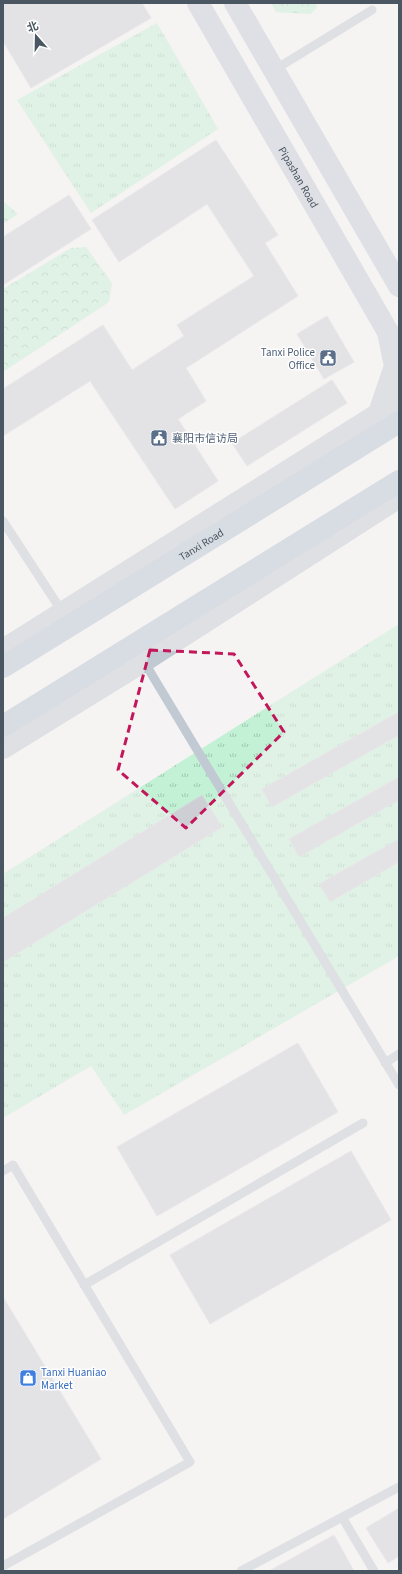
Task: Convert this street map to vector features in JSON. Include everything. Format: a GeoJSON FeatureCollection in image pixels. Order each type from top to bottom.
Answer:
{"type":"FeatureCollection","features":[{"type":"Feature","properties":{"kind":"main road","name":"Pipashan Road"},"geometry":{"type":"LineString","coordinates":[[198,3],[399,350]]}},
{"type":"Feature","properties":{"kind":"main road"},"geometry":{"type":"LineString","coordinates":[[235,3],[399,286]]}},
{"type":"Feature","properties":{"kind":"main road","name":"Tanxi Road"},"geometry":{"type":"LineString","coordinates":[[3,668],[67,619],[399,422]]}},
{"type":"Feature","properties":{"kind":"main road"},"geometry":{"type":"LineString","coordinates":[[3,726],[139,653],[399,482]]}},
{"type":"Feature","properties":{"kind":"street"},"geometry":{"type":"LineString","coordinates":[[379,413],[395,366],[388,332]]}},
{"type":"Feature","properties":{"kind":"street"},"geometry":{"type":"LineString","coordinates":[[3,650],[67,619],[399,401]]}},
{"type":"Feature","properties":{"kind":"street"},"geometry":{"type":"LineString","coordinates":[[3,748],[139,653],[399,497]]}},
{"type":"Feature","properties":{"kind":"lane"},"geometry":{"type":"LineString","coordinates":[[274,70],[372,10]]}},
{"type":"Feature","properties":{"kind":"lane"},"geometry":{"type":"LineString","coordinates":[[3,521],[67,619]]}},
{"type":"Feature","properties":{"kind":"lane"},"geometry":{"type":"LineString","coordinates":[[139,653],[399,1086]]}},
{"type":"Feature","properties":{"kind":"lane"},"geometry":{"type":"LineString","coordinates":[[385,1063],[399,1054]]}},
{"type":"Feature","properties":{"kind":"lane"},"geometry":{"type":"LineString","coordinates":[[84,1284],[363,1123]]}},
{"type":"Feature","properties":{"kind":"lane"},"geometry":{"type":"LineString","coordinates":[[3,1171],[13,1165],[190,1462],[3,1566]]}},
{"type":"Feature","properties":{"kind":"lane"},"geometry":{"type":"LineString","coordinates":[[241,1571],[399,1487]]}},
{"type":"Feature","properties":{"kind":"lane"},"geometry":{"type":"LineString","coordinates":[[342,1517],[374,1571]]}},
{"type":"Feature","properties":{"kind":"highlighted area"},"geometry":{"type":"Polygon","coordinates":[[[150,650],[234,654],[284,732],[186,828],[118,770],[150,650]]]}},
{"type":"Feature","properties":{"kind":"green space"},"geometry":{"type":"Polygon","coordinates":[[[271,3],[316,3],[317,8],[310,14],[276,12],[271,3]]]}},
{"type":"Feature","properties":{"kind":"green space"},"geometry":{"type":"Polygon","coordinates":[[[157,23],[218,129],[91,213],[17,100],[157,23]]]}},
{"type":"Feature","properties":{"kind":"green space"},"geometry":{"type":"Polygon","coordinates":[[[3,201],[18,214],[3,224],[3,201]]]}},
{"type":"Feature","properties":{"kind":"green space"},"geometry":{"type":"Polygon","coordinates":[[[86,247],[112,283],[109,302],[3,372],[3,289],[71,248],[86,247]]]}},
{"type":"Feature","properties":{"kind":"green space"},"geometry":{"type":"Polygon","coordinates":[[[399,624],[399,956],[124,1115],[91,1066],[3,1118],[3,874],[399,624]]]}},
{"type":"Feature","properties":{"kind":"building"},"geometry":{"type":"Polygon","coordinates":[[[3,3],[142,3],[151,18],[31,88],[3,41],[3,3]]]}},
{"type":"Feature","properties":{"kind":"building"},"geometry":{"type":"Polygon","coordinates":[[[216,140],[278,235],[265,243],[298,296],[186,368],[206,401],[178,419],[218,481],[175,509],[90,381],[3,436],[3,389],[103,325],[132,370],[184,336],[177,325],[254,276],[207,204],[119,262],[92,220],[216,140]]]}},
{"type":"Feature","properties":{"kind":"building"},"geometry":{"type":"Polygon","coordinates":[[[69,195],[91,229],[3,285],[3,237],[69,195]]]}},
{"type":"Feature","properties":{"kind":"building"},"geometry":{"type":"Polygon","coordinates":[[[327,316],[354,362],[324,379],[297,334],[327,316]]]}},
{"type":"Feature","properties":{"kind":"building"},"geometry":{"type":"Polygon","coordinates":[[[332,380],[347,403],[247,466],[232,443],[332,380]]]}},
{"type":"Feature","properties":{"kind":"building"},"geometry":{"type":"Polygon","coordinates":[[[399,712],[399,735],[272,807],[262,789],[399,712]]]}},
{"type":"Feature","properties":{"kind":"building"},"geometry":{"type":"Polygon","coordinates":[[[399,777],[399,800],[299,857],[289,839],[399,777]]]}},
{"type":"Feature","properties":{"kind":"building"},"geometry":{"type":"Polygon","coordinates":[[[202,795],[222,827],[3,962],[3,918],[202,795]]]}},
{"type":"Feature","properties":{"kind":"building"},"geometry":{"type":"Polygon","coordinates":[[[399,839],[399,862],[330,902],[319,884],[399,839]]]}},
{"type":"Feature","properties":{"kind":"building"},"geometry":{"type":"Polygon","coordinates":[[[298,1043],[338,1112],[157,1216],[117,1147],[298,1043]]]}},
{"type":"Feature","properties":{"kind":"building"},"geometry":{"type":"Polygon","coordinates":[[[351,1151],[391,1220],[210,1324],[170,1255],[351,1151]]]}},
{"type":"Feature","properties":{"kind":"building","name":"Tanxi Huaniao Market"},"geometry":{"type":"Polygon","coordinates":[[[3,1297],[101,1459],[3,1519],[3,1297]]]}},
{"type":"Feature","properties":{"kind":"building"},"geometry":{"type":"Polygon","coordinates":[[[399,1508],[399,1556],[388,1563],[366,1528],[399,1508]]]}},
{"type":"Feature","properties":{"kind":"building"},"geometry":{"type":"Polygon","coordinates":[[[334,1535],[354,1571],[269,1571],[334,1535]]]}},
{"type":"Feature","properties":{"kind":"place","name":"Tanxi Police Office"},"geometry":{"type":"Point","coordinates":[328,358]}},
{"type":"Feature","properties":{"kind":"place","name":"襄阳市信访局"},"geometry":{"type":"Point","coordinates":[159,438]}},
{"type":"Feature","properties":{"kind":"place","name":"Tanxi Huaniao Market"},"geometry":{"type":"Point","coordinates":[28,1378]}}]}
